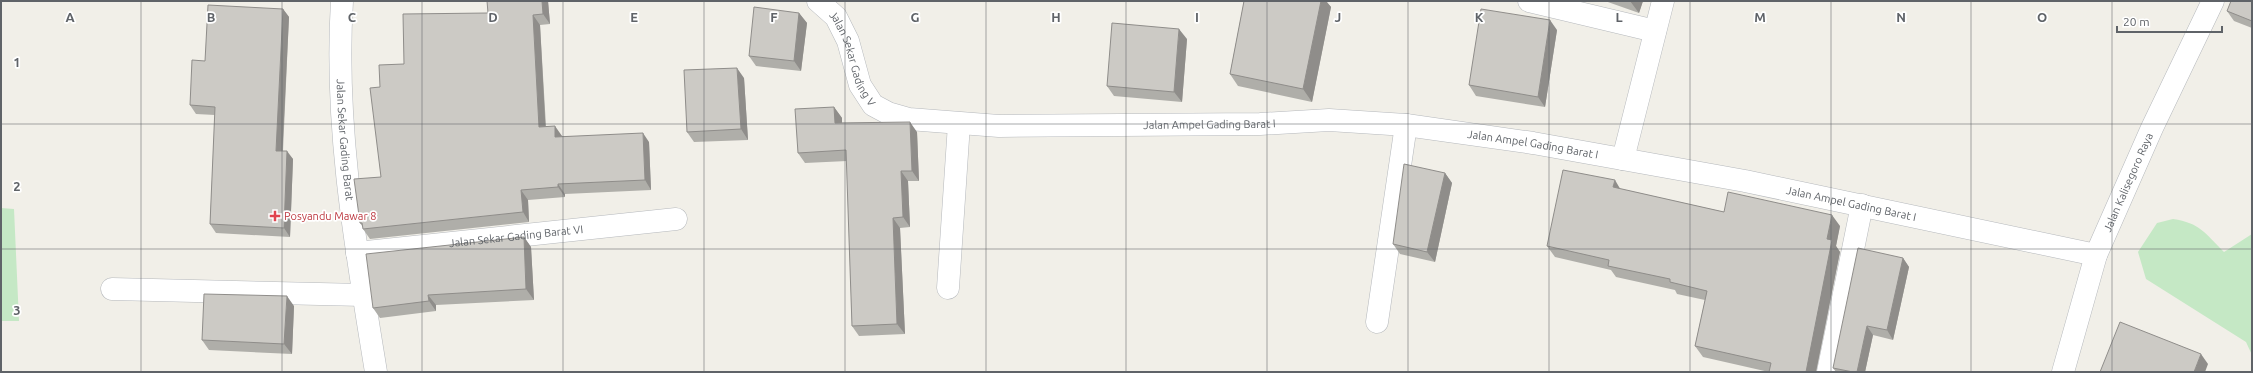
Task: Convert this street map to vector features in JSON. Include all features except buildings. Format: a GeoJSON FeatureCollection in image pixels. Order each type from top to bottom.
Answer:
{"type":"FeatureCollection","features":[{"type":"Feature","properties":{"kind":"street","name":"Jalan Sekar Gading Barat"},"geometry":{"type":"LineString","coordinates":[[342,1],[340,84],[349,200],[376,372]]}},
{"type":"Feature","properties":{"kind":"street","name":"Jalan Sekar Gading V"},"geometry":{"type":"LineString","coordinates":[[818,1],[836,17],[848,41],[860,85],[874,105],[888,113],[909,119],[959,124]]}},
{"type":"Feature","properties":{"kind":"street"},"geometry":{"type":"LineString","coordinates":[[1529,1],[1655,31]]}},
{"type":"Feature","properties":{"kind":"street"},"geometry":{"type":"LineString","coordinates":[[1623,160],[1663,1]]}},
{"type":"Feature","properties":{"kind":"street","name":"Jalan Kalisegoro Raya"},"geometry":{"type":"LineString","coordinates":[[2063,372],[2096,255],[2152,128],[2213,1]]}},
{"type":"Feature","properties":{"kind":"street","name":"Jalan Ampel Gading Barat I"},"geometry":{"type":"LineString","coordinates":[[959,124],[999,126],[1252,124],[1329,120],[1406,125],[1533,143],[1745,181],[2096,255]]}},
{"type":"Feature","properties":{"kind":"street"},"geometry":{"type":"LineString","coordinates":[[948,288],[959,124]]}},
{"type":"Feature","properties":{"kind":"street"},"geometry":{"type":"LineString","coordinates":[[1377,322],[1406,125]]}},
{"type":"Feature","properties":{"kind":"street"},"geometry":{"type":"LineString","coordinates":[[1828,372],[1862,205]]}},
{"type":"Feature","properties":{"kind":"street","name":"Jalan Sekar Gading Barat VI"},"geometry":{"type":"LineString","coordinates":[[357,253],[676,219]]}},
{"type":"Feature","properties":{"kind":"street"},"geometry":{"type":"LineString","coordinates":[[112,289],[364,295]]}},
{"type":"Feature","properties":{"kind":"green space"},"geometry":{"type":"Polygon","coordinates":[[[1,208],[14,209],[19,321],[1,321],[1,208]]]}},
{"type":"Feature","properties":{"kind":"green space"},"geometry":{"type":"Polygon","coordinates":[[[2173,219],[2196,226],[2207,234],[2224,252],[2252,234],[2252,355],[2246,342],[2146,279],[2138,252],[2157,223],[2173,219]]]}},
{"type":"Feature","properties":{"kind":"place","name":"Posyandu Mawar 8"},"geometry":{"type":"Point","coordinates":[275,216]}}]}
